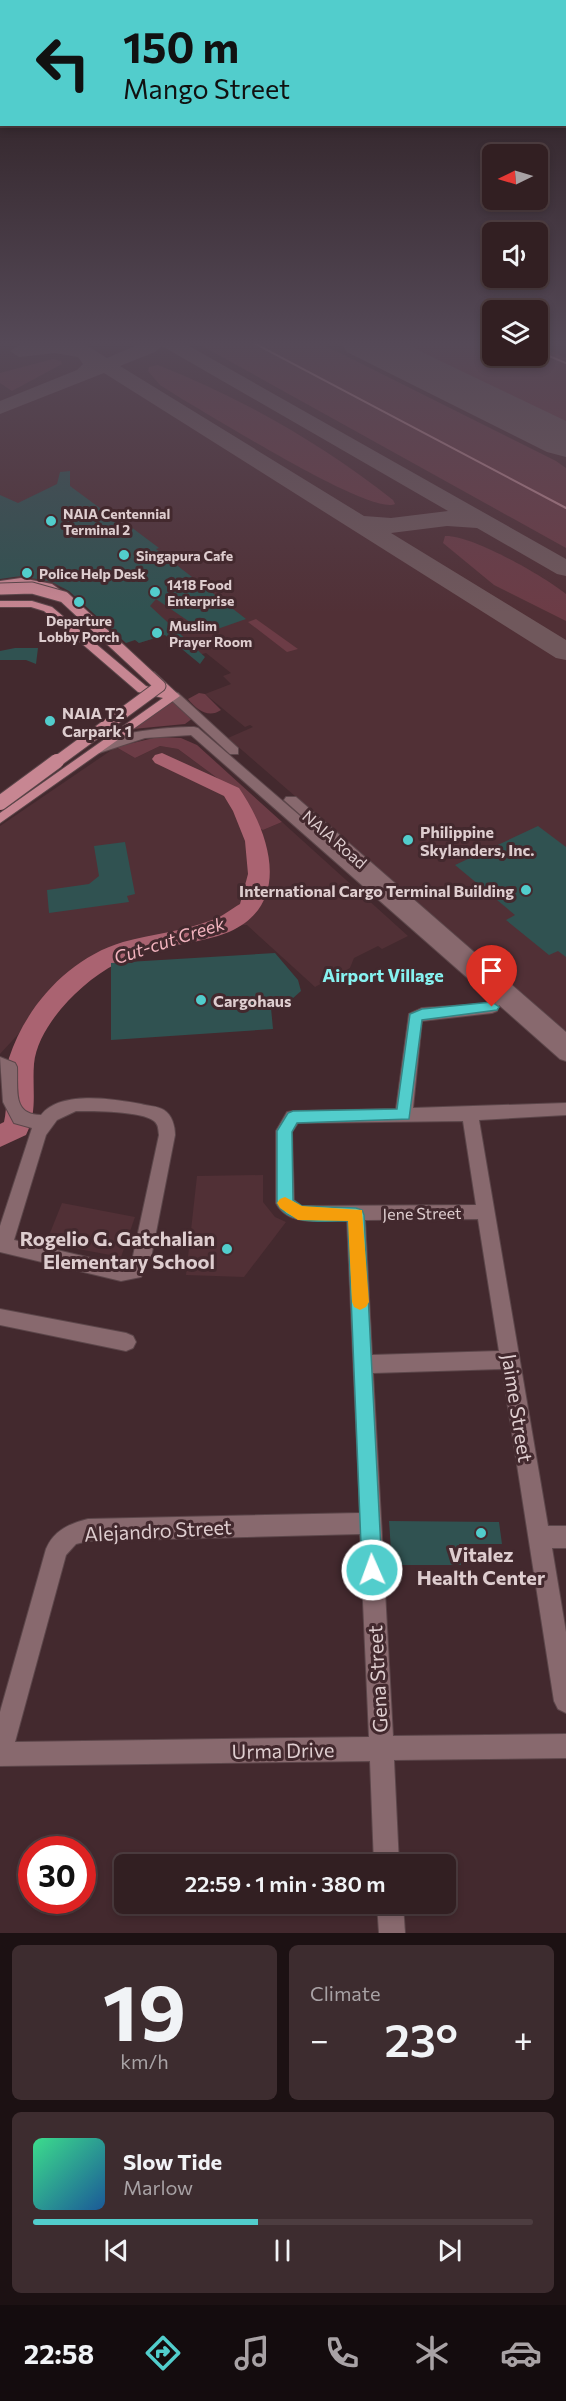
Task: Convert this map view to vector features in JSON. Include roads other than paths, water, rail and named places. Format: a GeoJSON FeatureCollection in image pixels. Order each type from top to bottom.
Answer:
{"type":"FeatureCollection","features":[{"type":"Feature","properties":{"kind":"main road"},"geometry":{"type":"LineString","coordinates":[[0,584],[32,582],[52,586],[84,612],[174,696]]}},
{"type":"Feature","properties":{"kind":"main road"},"geometry":{"type":"LineString","coordinates":[[0,589],[30,587],[53,592],[63,597],[160,686],[0,803]]}},
{"type":"Feature","properties":{"kind":"main road"},"geometry":{"type":"LineString","coordinates":[[1,603],[32,604],[56,615],[142,689],[147,700],[145,715]]}},
{"type":"Feature","properties":{"kind":"main road"},"geometry":{"type":"LineString","coordinates":[[56,615],[84,612]]}},
{"type":"Feature","properties":{"kind":"main road"},"geometry":{"type":"LineString","coordinates":[[112,663],[132,656]]}},
{"type":"Feature","properties":{"kind":"main road"},"geometry":{"type":"LineString","coordinates":[[142,689],[174,696]]}},
{"type":"Feature","properties":{"kind":"main road","name":"NAIA Road"},"geometry":{"type":"LineString","coordinates":[[0,819],[174,696]]}},
{"type":"Feature","properties":{"kind":"street","name":"NAIA Road"},"geometry":{"type":"LineString","coordinates":[[174,696],[566,1041]]}},
{"type":"Feature","properties":{"kind":"street","name":"NAIA Road"},"geometry":{"type":"LineString","coordinates":[[99,749],[120,740],[153,732],[194,731],[566,1055]]}},
{"type":"Feature","properties":{"kind":"street"},"geometry":{"type":"LineString","coordinates":[[492,1007],[422,1014],[415,1018],[404,1115],[566,1109]]}},
{"type":"Feature","properties":{"kind":"street"},"geometry":{"type":"LineString","coordinates":[[0,1063],[9,1067],[12,1095],[20,1118],[44,1122]]}},
{"type":"Feature","properties":{"kind":"street"},"geometry":{"type":"LineString","coordinates":[[75,1105],[113,1105],[157,1114],[166,1125],[167,1135],[142,1258],[134,1271],[121,1273],[1,1244],[38,1133],[44,1122],[61,1109],[75,1105]]}},
{"type":"Feature","properties":{"kind":"street","name":"Jaime Street"},"geometry":{"type":"LineString","coordinates":[[470,1114],[566,1701]]}},
{"type":"Feature","properties":{"kind":"street","name":"Jene Street"},"geometry":{"type":"LineString","coordinates":[[404,1115],[293,1117],[284,1131],[285,1203],[298,1213],[356,1215],[487,1212]]}},
{"type":"Feature","properties":{"kind":"street","name":"Gena Street"},"geometry":{"type":"LineString","coordinates":[[356,1215],[386,1854]]}},
{"type":"Feature","properties":{"kind":"street"},"geometry":{"type":"LineString","coordinates":[[0,1317],[126,1342]]}},
{"type":"Feature","properties":{"kind":"street"},"geometry":{"type":"LineString","coordinates":[[363,1364],[511,1359]]}},
{"type":"Feature","properties":{"kind":"street","name":"Alejandro Street"},"geometry":{"type":"LineString","coordinates":[[0,1754],[57,1549],[70,1535],[88,1530],[370,1523]]}},
{"type":"Feature","properties":{"kind":"street"},"geometry":{"type":"LineString","coordinates":[[538,1537],[566,1537]]}},
{"type":"Feature","properties":{"kind":"street","name":"Urma Drive"},"geometry":{"type":"LineString","coordinates":[[0,1754],[566,1746]]}},
{"type":"Feature","properties":{"kind":"street"},"geometry":{"type":"LineString","coordinates":[[391,1914],[392,1933]]}},
{"type":"Feature","properties":{"kind":"waterway"},"geometry":{"type":"LineString","coordinates":[[423,432],[566,508]]}},
{"type":"Feature","properties":{"kind":"waterway","name":"Cut-cut Creek"},"geometry":{"type":"LineString","coordinates":[[0,1136],[16,1128],[21,1108],[21,1062],[31,1033],[58,996],[83,972],[128,949],[221,926],[250,908],[259,874],[256,841],[244,811],[232,792],[162,759]]}},
{"type":"Feature","properties":{"kind":"place","name":"NAIA Centennial Terminal 2"},"geometry":{"type":"Point","coordinates":[51,521]}},
{"type":"Feature","properties":{"kind":"place","name":"Singapura Cafe"},"geometry":{"type":"Point","coordinates":[124,555]}},
{"type":"Feature","properties":{"kind":"place","name":"Police Help Desk"},"geometry":{"type":"Point","coordinates":[27,573]}},
{"type":"Feature","properties":{"kind":"place","name":"1418 Food Enterprise"},"geometry":{"type":"Point","coordinates":[155,592]}},
{"type":"Feature","properties":{"kind":"place","name":"Departure Lobby Porch"},"geometry":{"type":"Point","coordinates":[79,602]}},
{"type":"Feature","properties":{"kind":"place","name":"Muslim Prayer Room"},"geometry":{"type":"Point","coordinates":[157,633]}},
{"type":"Feature","properties":{"kind":"place","name":"NAIA T2 Carpark 1"},"geometry":{"type":"Point","coordinates":[50,721]}},
{"type":"Feature","properties":{"kind":"place","name":"Philippine Skylanders, Inc."},"geometry":{"type":"Point","coordinates":[408,840]}},
{"type":"Feature","properties":{"kind":"place","name":"International Cargo Terminal Building"},"geometry":{"type":"Point","coordinates":[526,890]}},
{"type":"Feature","properties":{"kind":"place","name":"Cargohaus"},"geometry":{"type":"Point","coordinates":[201,1000]}},
{"type":"Feature","properties":{"kind":"place","name":"Rogelio G. Gatchalian Elementary School"},"geometry":{"type":"Point","coordinates":[227,1249]}},
{"type":"Feature","properties":{"kind":"place","name":"Vitalez Health Center"},"geometry":{"type":"Point","coordinates":[481,1533]}},
{"type":"Feature","properties":{"kind":"district","name":"Airport Village"},"geometry":{"type":"Point","coordinates":[383,975]}}]}
